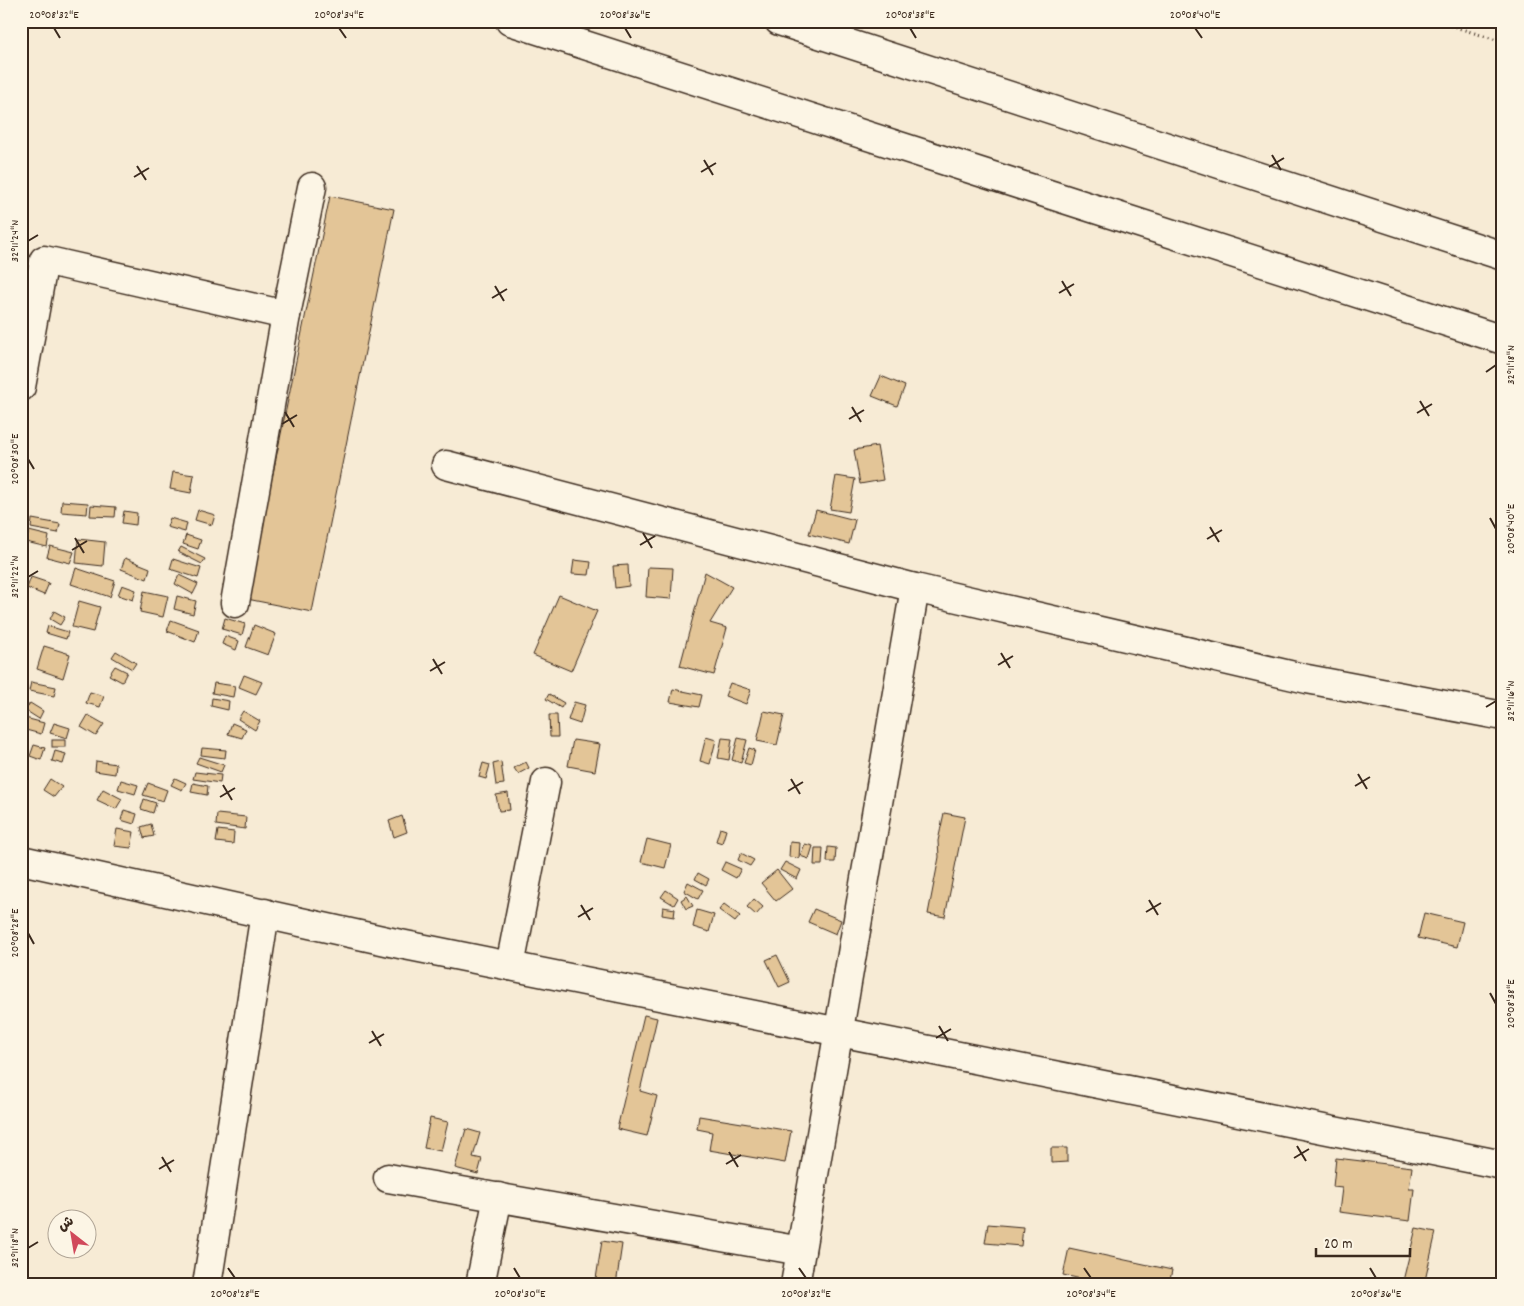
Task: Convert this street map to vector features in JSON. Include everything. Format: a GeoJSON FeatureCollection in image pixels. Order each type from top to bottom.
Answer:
{"type":"FeatureCollection","features":[{"type":"Feature","properties":{"kind":"street"},"geometry":{"type":"LineString","coordinates":[[510,21],[1503,340]]}},
{"type":"Feature","properties":{"kind":"street"},"geometry":{"type":"LineString","coordinates":[[779,21],[1503,256]]}},
{"type":"Feature","properties":{"kind":"street"},"geometry":{"type":"LineString","coordinates":[[235,603],[286,315],[312,188]]}},
{"type":"Feature","properties":{"kind":"street"},"geometry":{"type":"LineString","coordinates":[[21,387],[44,260],[286,315]]}},
{"type":"Feature","properties":{"kind":"street"},"geometry":{"type":"LineString","coordinates":[[446,465],[915,588],[1307,679],[1503,716]]}},
{"type":"Feature","properties":{"kind":"street"},"geometry":{"type":"LineString","coordinates":[[795,1285],[915,588]]}},
{"type":"Feature","properties":{"kind":"street"},"geometry":{"type":"LineString","coordinates":[[510,966],[546,782]]}},
{"type":"Feature","properties":{"kind":"street"},"geometry":{"type":"LineString","coordinates":[[21,860],[265,914],[838,1034],[1503,1165]]}},
{"type":"Feature","properties":{"kind":"street"},"geometry":{"type":"LineString","coordinates":[[207,1285],[265,914]]}},
{"type":"Feature","properties":{"kind":"street"},"geometry":{"type":"LineString","coordinates":[[388,1178],[801,1251]]}},
{"type":"Feature","properties":{"kind":"street"},"geometry":{"type":"LineString","coordinates":[[480,1285],[498,1197]]}},
{"type":"Feature","properties":{"kind":"path"},"geometry":{"type":"LineString","coordinates":[[1436,21],[1503,42]]}},
{"type":"Feature","properties":{"kind":"building"},"geometry":{"type":"Polygon","coordinates":[[[330,196],[394,209],[312,612],[247,599],[330,196]]]}},
{"type":"Feature","properties":{"kind":"building"},"geometry":{"type":"Polygon","coordinates":[[[881,376],[905,386],[897,406],[872,396],[881,376]]]}},
{"type":"Feature","properties":{"kind":"building"},"geometry":{"type":"Polygon","coordinates":[[[877,446],[883,480],[860,484],[854,450],[877,446]]]}},
{"type":"Feature","properties":{"kind":"building"},"geometry":{"type":"Polygon","coordinates":[[[173,472],[194,475],[191,493],[170,489],[173,472]]]}},
{"type":"Feature","properties":{"kind":"building"},"geometry":{"type":"Polygon","coordinates":[[[836,476],[855,479],[849,512],[830,509],[836,476]]]}},
{"type":"Feature","properties":{"kind":"building"},"geometry":{"type":"Polygon","coordinates":[[[62,501],[88,503],[87,514],[61,512],[62,501]]]}},
{"type":"Feature","properties":{"kind":"building"},"geometry":{"type":"Polygon","coordinates":[[[91,505],[116,507],[115,517],[90,516],[91,505]]]}},
{"type":"Feature","properties":{"kind":"building"},"geometry":{"type":"Polygon","coordinates":[[[198,510],[215,515],[212,525],[195,520],[198,510]]]}},
{"type":"Feature","properties":{"kind":"building"},"geometry":{"type":"Polygon","coordinates":[[[816,510],[855,520],[849,544],[809,534],[816,510]]]}},
{"type":"Feature","properties":{"kind":"building"},"geometry":{"type":"Polygon","coordinates":[[[124,511],[137,513],[136,525],[122,523],[124,511]]]}},
{"type":"Feature","properties":{"kind":"building"},"geometry":{"type":"Polygon","coordinates":[[[170,518],[187,523],[185,532],[167,527],[170,518]]]}},
{"type":"Feature","properties":{"kind":"building"},"geometry":{"type":"Polygon","coordinates":[[[32,519],[60,524],[58,533],[31,528],[32,519]]]}},
{"type":"Feature","properties":{"kind":"building"},"geometry":{"type":"Polygon","coordinates":[[[29,531],[49,536],[47,547],[26,542],[29,531]]]}},
{"type":"Feature","properties":{"kind":"building"},"geometry":{"type":"Polygon","coordinates":[[[186,535],[201,540],[198,549],[183,544],[186,535]]]}},
{"type":"Feature","properties":{"kind":"building"},"geometry":{"type":"Polygon","coordinates":[[[78,539],[105,542],[103,566],[76,563],[78,539]]]}},
{"type":"Feature","properties":{"kind":"building"},"geometry":{"type":"Polygon","coordinates":[[[50,546],[74,552],[70,563],[47,557],[50,546]]]}},
{"type":"Feature","properties":{"kind":"building"},"geometry":{"type":"Polygon","coordinates":[[[181,547],[205,559],[202,564],[178,552],[181,547]]]}},
{"type":"Feature","properties":{"kind":"building"},"geometry":{"type":"Polygon","coordinates":[[[125,558],[150,568],[147,579],[121,569],[125,558]]]}},
{"type":"Feature","properties":{"kind":"building"},"geometry":{"type":"Polygon","coordinates":[[[173,559],[201,568],[198,578],[170,569],[173,559]]]}},
{"type":"Feature","properties":{"kind":"building"},"geometry":{"type":"Polygon","coordinates":[[[574,560],[591,562],[589,575],[572,574],[574,560]]]}},
{"type":"Feature","properties":{"kind":"building"},"geometry":{"type":"Polygon","coordinates":[[[628,565],[629,586],[615,588],[613,566],[628,565]]]}},
{"type":"Feature","properties":{"kind":"building"},"geometry":{"type":"Polygon","coordinates":[[[648,567],[673,568],[671,599],[646,597],[648,567]]]}},
{"type":"Feature","properties":{"kind":"building"},"geometry":{"type":"Polygon","coordinates":[[[76,568],[115,581],[110,597],[71,584],[76,568]]]}},
{"type":"Feature","properties":{"kind":"building"},"geometry":{"type":"Polygon","coordinates":[[[705,572],[732,587],[710,623],[727,628],[714,675],[680,666],[705,572]]]}},
{"type":"Feature","properties":{"kind":"building"},"geometry":{"type":"Polygon","coordinates":[[[179,575],[198,584],[193,594],[175,584],[179,575]]]}},
{"type":"Feature","properties":{"kind":"building"},"geometry":{"type":"Polygon","coordinates":[[[31,577],[49,583],[44,595],[27,588],[31,577]]]}},
{"type":"Feature","properties":{"kind":"building"},"geometry":{"type":"Polygon","coordinates":[[[122,585],[136,590],[133,600],[118,595],[122,585]]]}},
{"type":"Feature","properties":{"kind":"building"},"geometry":{"type":"Polygon","coordinates":[[[144,591],[168,596],[163,617],[140,612],[144,591]]]}},
{"type":"Feature","properties":{"kind":"building"},"geometry":{"type":"Polygon","coordinates":[[[559,595],[597,611],[571,671],[533,655],[559,595]]]}},
{"type":"Feature","properties":{"kind":"building"},"geometry":{"type":"Polygon","coordinates":[[[177,596],[196,601],[193,614],[174,609],[177,596]]]}},
{"type":"Feature","properties":{"kind":"building"},"geometry":{"type":"Polygon","coordinates":[[[79,601],[100,607],[93,632],[72,627],[79,601]]]}},
{"type":"Feature","properties":{"kind":"building"},"geometry":{"type":"Polygon","coordinates":[[[54,611],[65,617],[60,625],[50,619],[54,611]]]}},
{"type":"Feature","properties":{"kind":"building"},"geometry":{"type":"Polygon","coordinates":[[[225,618],[245,624],[242,635],[222,629],[225,618]]]}},
{"type":"Feature","properties":{"kind":"building"},"geometry":{"type":"Polygon","coordinates":[[[171,620],[199,630],[195,642],[167,631],[171,620]]]}},
{"type":"Feature","properties":{"kind":"building"},"geometry":{"type":"Polygon","coordinates":[[[254,625],[276,634],[268,655],[246,647],[254,625]]]}},
{"type":"Feature","properties":{"kind":"building"},"geometry":{"type":"Polygon","coordinates":[[[48,626],[68,632],[66,639],[46,633],[48,626]]]}},
{"type":"Feature","properties":{"kind":"building"},"geometry":{"type":"Polygon","coordinates":[[[225,636],[239,641],[236,650],[222,644],[225,636]]]}},
{"type":"Feature","properties":{"kind":"building"},"geometry":{"type":"Polygon","coordinates":[[[44,646],[70,654],[63,678],[37,669],[44,646]]]}},
{"type":"Feature","properties":{"kind":"building"},"geometry":{"type":"Polygon","coordinates":[[[116,651],[136,663],[132,669],[112,657],[116,651]]]}},
{"type":"Feature","properties":{"kind":"building"},"geometry":{"type":"Polygon","coordinates":[[[115,666],[127,672],[122,682],[109,675],[115,666]]]}},
{"type":"Feature","properties":{"kind":"building"},"geometry":{"type":"Polygon","coordinates":[[[244,675],[262,682],[256,694],[239,687],[244,675]]]}},
{"type":"Feature","properties":{"kind":"building"},"geometry":{"type":"Polygon","coordinates":[[[31,682],[56,687],[54,696],[29,691],[31,682]]]}},
{"type":"Feature","properties":{"kind":"building"},"geometry":{"type":"Polygon","coordinates":[[[214,683],[235,686],[233,697],[212,693],[214,683]]]}},
{"type":"Feature","properties":{"kind":"building"},"geometry":{"type":"Polygon","coordinates":[[[730,683],[751,690],[746,704],[725,696],[730,683]]]}},
{"type":"Feature","properties":{"kind":"building"},"geometry":{"type":"Polygon","coordinates":[[[673,689],[702,695],[699,707],[670,702],[673,689]]]}},
{"type":"Feature","properties":{"kind":"building"},"geometry":{"type":"Polygon","coordinates":[[[90,692],[104,696],[100,707],[86,703],[90,692]]]}},
{"type":"Feature","properties":{"kind":"building"},"geometry":{"type":"Polygon","coordinates":[[[549,694],[564,703],[561,708],[546,699],[549,694]]]}},
{"type":"Feature","properties":{"kind":"building"},"geometry":{"type":"Polygon","coordinates":[[[212,698],[229,701],[228,710],[211,706],[212,698]]]}},
{"type":"Feature","properties":{"kind":"building"},"geometry":{"type":"Polygon","coordinates":[[[574,702],[585,705],[580,724],[568,720],[574,702]]]}},
{"type":"Feature","properties":{"kind":"building"},"geometry":{"type":"Polygon","coordinates":[[[30,703],[43,711],[39,719],[25,710],[30,703]]]}},
{"type":"Feature","properties":{"kind":"building"},"geometry":{"type":"Polygon","coordinates":[[[243,711],[260,721],[255,730],[238,719],[243,711]]]}},
{"type":"Feature","properties":{"kind":"building"},"geometry":{"type":"Polygon","coordinates":[[[764,711],[784,715],[777,745],[757,741],[764,711]]]}},
{"type":"Feature","properties":{"kind":"building"},"geometry":{"type":"Polygon","coordinates":[[[88,715],[104,724],[96,736],[81,727],[88,715]]]}},
{"type":"Feature","properties":{"kind":"building"},"geometry":{"type":"Polygon","coordinates":[[[549,715],[557,715],[558,737],[550,737],[549,715]]]}},
{"type":"Feature","properties":{"kind":"building"},"geometry":{"type":"Polygon","coordinates":[[[25,718],[44,723],[41,734],[22,729],[25,718]]]}},
{"type":"Feature","properties":{"kind":"building"},"geometry":{"type":"Polygon","coordinates":[[[54,723],[70,728],[67,738],[50,733],[54,723]]]}},
{"type":"Feature","properties":{"kind":"building"},"geometry":{"type":"Polygon","coordinates":[[[232,723],[246,729],[242,738],[228,734],[232,723]]]}},
{"type":"Feature","properties":{"kind":"building"},"geometry":{"type":"Polygon","coordinates":[[[706,737],[716,740],[710,764],[700,761],[706,737]]]}},
{"type":"Feature","properties":{"kind":"building"},"geometry":{"type":"Polygon","coordinates":[[[722,738],[732,739],[729,760],[718,758],[722,738]]]}},
{"type":"Feature","properties":{"kind":"building"},"geometry":{"type":"Polygon","coordinates":[[[738,738],[747,740],[741,763],[732,760],[738,738]]]}},
{"type":"Feature","properties":{"kind":"building"},"geometry":{"type":"Polygon","coordinates":[[[52,740],[65,740],[65,747],[52,747],[52,740]]]}},
{"type":"Feature","properties":{"kind":"building"},"geometry":{"type":"Polygon","coordinates":[[[573,740],[600,744],[595,771],[568,766],[573,740]]]}},
{"type":"Feature","properties":{"kind":"building"},"geometry":{"type":"Polygon","coordinates":[[[34,745],[45,748],[41,760],[30,756],[34,745]]]}},
{"type":"Feature","properties":{"kind":"building"},"geometry":{"type":"Polygon","coordinates":[[[202,748],[226,750],[225,758],[201,755],[202,748]]]}},
{"type":"Feature","properties":{"kind":"building"},"geometry":{"type":"Polygon","coordinates":[[[749,748],[755,750],[751,765],[744,763],[749,748]]]}},
{"type":"Feature","properties":{"kind":"building"},"geometry":{"type":"Polygon","coordinates":[[[55,751],[66,754],[63,764],[52,761],[55,751]]]}},
{"type":"Feature","properties":{"kind":"building"},"geometry":{"type":"Polygon","coordinates":[[[199,757],[224,765],[221,772],[196,763],[199,757]]]}},
{"type":"Feature","properties":{"kind":"building"},"geometry":{"type":"Polygon","coordinates":[[[96,761],[116,764],[115,774],[95,771],[96,761]]]}},
{"type":"Feature","properties":{"kind":"building"},"geometry":{"type":"Polygon","coordinates":[[[501,762],[504,784],[496,785],[493,764],[501,762]]]}},
{"type":"Feature","properties":{"kind":"building"},"geometry":{"type":"Polygon","coordinates":[[[526,762],[529,768],[518,774],[514,768],[526,762]]]}},
{"type":"Feature","properties":{"kind":"building"},"geometry":{"type":"Polygon","coordinates":[[[483,763],[490,765],[486,779],[479,777],[483,763]]]}},
{"type":"Feature","properties":{"kind":"building"},"geometry":{"type":"Polygon","coordinates":[[[195,772],[221,775],[220,783],[193,779],[195,772]]]}},
{"type":"Feature","properties":{"kind":"building"},"geometry":{"type":"Polygon","coordinates":[[[175,778],[186,783],[182,790],[171,785],[175,778]]]}},
{"type":"Feature","properties":{"kind":"building"},"geometry":{"type":"Polygon","coordinates":[[[50,779],[62,787],[54,797],[43,790],[50,779]]]}},
{"type":"Feature","properties":{"kind":"building"},"geometry":{"type":"Polygon","coordinates":[[[121,780],[138,785],[135,794],[118,789],[121,780]]]}},
{"type":"Feature","properties":{"kind":"building"},"geometry":{"type":"Polygon","coordinates":[[[148,783],[167,790],[163,801],[143,795],[148,783]]]}},
{"type":"Feature","properties":{"kind":"building"},"geometry":{"type":"Polygon","coordinates":[[[193,783],[208,786],[207,795],[191,792],[193,783]]]}},
{"type":"Feature","properties":{"kind":"building"},"geometry":{"type":"Polygon","coordinates":[[[103,789],[122,799],[116,809],[97,800],[103,789]]]}},
{"type":"Feature","properties":{"kind":"building"},"geometry":{"type":"Polygon","coordinates":[[[508,793],[510,810],[499,811],[496,795],[508,793]]]}},
{"type":"Feature","properties":{"kind":"building"},"geometry":{"type":"Polygon","coordinates":[[[144,799],[156,803],[153,813],[141,809],[144,799]]]}},
{"type":"Feature","properties":{"kind":"building"},"geometry":{"type":"Polygon","coordinates":[[[124,810],[137,814],[134,824],[121,820],[124,810]]]}},
{"type":"Feature","properties":{"kind":"building"},"geometry":{"type":"Polygon","coordinates":[[[944,813],[965,817],[945,917],[928,914],[939,857],[938,841],[944,813]]]}},
{"type":"Feature","properties":{"kind":"building"},"geometry":{"type":"Polygon","coordinates":[[[217,814],[246,817],[245,829],[216,825],[217,814]]]}},
{"type":"Feature","properties":{"kind":"building"},"geometry":{"type":"Polygon","coordinates":[[[402,816],[407,832],[394,837],[389,821],[402,816]]]}},
{"type":"Feature","properties":{"kind":"building"},"geometry":{"type":"Polygon","coordinates":[[[151,824],[154,836],[144,838],[141,827],[151,824]]]}},
{"type":"Feature","properties":{"kind":"building"},"geometry":{"type":"Polygon","coordinates":[[[720,828],[726,830],[722,843],[716,841],[720,828]]]}},
{"type":"Feature","properties":{"kind":"building"},"geometry":{"type":"Polygon","coordinates":[[[117,829],[134,832],[131,848],[114,846],[117,829]]]}},
{"type":"Feature","properties":{"kind":"building"},"geometry":{"type":"Polygon","coordinates":[[[218,830],[234,832],[233,844],[216,842],[218,830]]]}},
{"type":"Feature","properties":{"kind":"building"},"geometry":{"type":"Polygon","coordinates":[[[647,839],[671,845],[665,868],[641,862],[647,839]]]}},
{"type":"Feature","properties":{"kind":"building"},"geometry":{"type":"Polygon","coordinates":[[[790,842],[800,843],[799,858],[789,857],[790,842]]]}},
{"type":"Feature","properties":{"kind":"building"},"geometry":{"type":"Polygon","coordinates":[[[805,844],[813,846],[809,859],[800,856],[805,844]]]}},
{"type":"Feature","properties":{"kind":"building"},"geometry":{"type":"Polygon","coordinates":[[[828,847],[836,848],[835,862],[827,862],[828,847]]]}},
{"type":"Feature","properties":{"kind":"building"},"geometry":{"type":"Polygon","coordinates":[[[815,848],[823,848],[822,865],[814,865],[815,848]]]}},
{"type":"Feature","properties":{"kind":"building"},"geometry":{"type":"Polygon","coordinates":[[[741,853],[754,860],[750,866],[738,860],[741,853]]]}},
{"type":"Feature","properties":{"kind":"building"},"geometry":{"type":"Polygon","coordinates":[[[725,862],[741,869],[736,878],[721,870],[725,862]]]}},
{"type":"Feature","properties":{"kind":"building"},"geometry":{"type":"Polygon","coordinates":[[[785,862],[801,870],[797,879],[780,870],[785,862]]]}},
{"type":"Feature","properties":{"kind":"building"},"geometry":{"type":"Polygon","coordinates":[[[777,870],[792,889],[776,901],[761,883],[777,870]]]}},
{"type":"Feature","properties":{"kind":"building"},"geometry":{"type":"Polygon","coordinates":[[[698,873],[709,879],[706,885],[695,879],[698,873]]]}},
{"type":"Feature","properties":{"kind":"building"},"geometry":{"type":"Polygon","coordinates":[[[688,882],[703,890],[698,899],[684,891],[688,882]]]}},
{"type":"Feature","properties":{"kind":"building"},"geometry":{"type":"Polygon","coordinates":[[[666,890],[678,898],[674,905],[661,897],[666,890]]]}},
{"type":"Feature","properties":{"kind":"building"},"geometry":{"type":"Polygon","coordinates":[[[687,896],[693,906],[686,909],[681,900],[687,896]]]}},
{"type":"Feature","properties":{"kind":"building"},"geometry":{"type":"Polygon","coordinates":[[[754,899],[763,907],[756,915],[747,907],[754,899]]]}},
{"type":"Feature","properties":{"kind":"building"},"geometry":{"type":"Polygon","coordinates":[[[724,904],[740,916],[735,922],[719,910],[724,904]]]}},
{"type":"Feature","properties":{"kind":"building"},"geometry":{"type":"Polygon","coordinates":[[[663,907],[675,909],[674,917],[662,915],[663,907]]]}},
{"type":"Feature","properties":{"kind":"building"},"geometry":{"type":"Polygon","coordinates":[[[814,909],[841,920],[836,934],[808,922],[814,909]]]}},
{"type":"Feature","properties":{"kind":"building"},"geometry":{"type":"Polygon","coordinates":[[[697,910],[714,915],[709,932],[693,927],[697,910]]]}},
{"type":"Feature","properties":{"kind":"building"},"geometry":{"type":"Polygon","coordinates":[[[1424,913],[1463,922],[1457,947],[1418,938],[1424,913]]]}},
{"type":"Feature","properties":{"kind":"building"},"geometry":{"type":"Polygon","coordinates":[[[777,955],[790,982],[779,987],[766,960],[777,955]]]}},
{"type":"Feature","properties":{"kind":"building"},"geometry":{"type":"Polygon","coordinates":[[[644,1015],[657,1018],[640,1091],[657,1096],[647,1136],[617,1129],[644,1015]]]}},
{"type":"Feature","properties":{"kind":"building"},"geometry":{"type":"Polygon","coordinates":[[[699,1116],[791,1131],[785,1163],[709,1150],[712,1132],[697,1129],[699,1116]]]}},
{"type":"Feature","properties":{"kind":"building"},"geometry":{"type":"Polygon","coordinates":[[[430,1118],[448,1122],[441,1151],[424,1148],[430,1118]]]}},
{"type":"Feature","properties":{"kind":"building"},"geometry":{"type":"Polygon","coordinates":[[[466,1129],[480,1133],[473,1157],[482,1159],[478,1174],[455,1168],[466,1129]]]}},
{"type":"Feature","properties":{"kind":"building"},"geometry":{"type":"Polygon","coordinates":[[[1051,1148],[1067,1148],[1067,1162],[1051,1163],[1051,1148]]]}},
{"type":"Feature","properties":{"kind":"building"},"geometry":{"type":"Polygon","coordinates":[[[1336,1158],[1412,1167],[1409,1189],[1414,1189],[1410,1221],[1339,1212],[1342,1188],[1333,1187],[1336,1158]]]}},
{"type":"Feature","properties":{"kind":"building"},"geometry":{"type":"Polygon","coordinates":[[[988,1224],[1023,1227],[1021,1246],[985,1243],[988,1224]]]}},
{"type":"Feature","properties":{"kind":"building"},"geometry":{"type":"Polygon","coordinates":[[[1416,1228],[1436,1232],[1424,1285],[1402,1285],[1416,1228]]]}},
{"type":"Feature","properties":{"kind":"building"},"geometry":{"type":"Polygon","coordinates":[[[602,1241],[622,1244],[616,1285],[595,1285],[602,1241]]]}},
{"type":"Feature","properties":{"kind":"building"},"geometry":{"type":"Polygon","coordinates":[[[1069,1248],[1172,1270],[1169,1285],[1110,1285],[1063,1275],[1069,1248]]]}}]}
